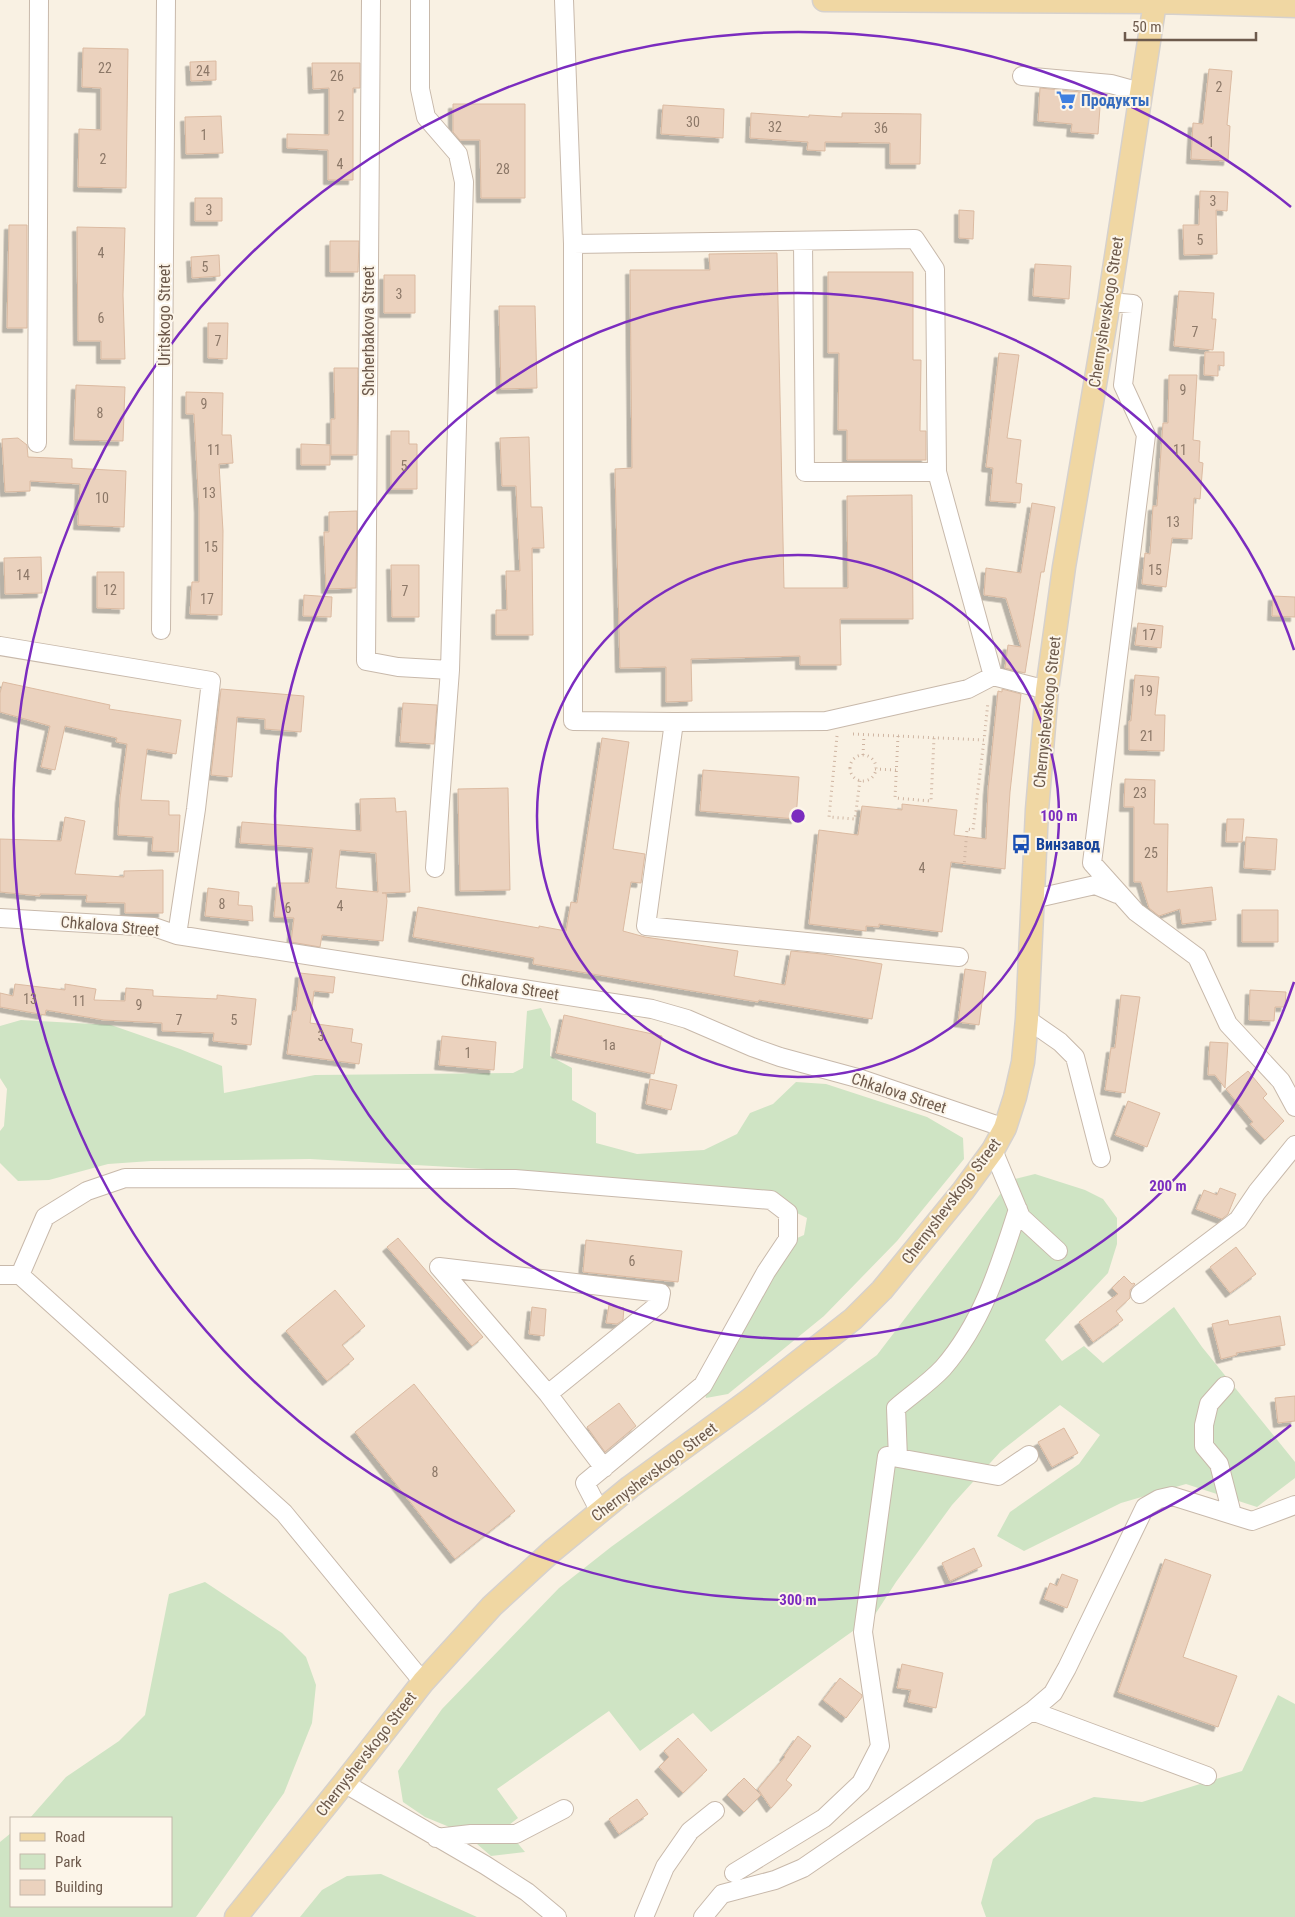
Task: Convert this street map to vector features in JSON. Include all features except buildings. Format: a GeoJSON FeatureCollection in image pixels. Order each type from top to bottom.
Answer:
{"type":"FeatureCollection","features":[{"type":"Feature","properties":{"kind":"main road"},"geometry":{"type":"LineString","coordinates":[[824,0],[1155,2],[1295,6]]}},
{"type":"Feature","properties":{"kind":"main road","name":"Chernyshevskogo Street"},"geometry":{"type":"LineString","coordinates":[[236,1917],[423,1682],[492,1606],[552,1551],[630,1487],[756,1395],[854,1319],[882,1290],[963,1191],[993,1150],[1005,1128],[1023,1062],[1027,1018],[1037,810],[1047,690],[1064,567],[1109,302],[1155,2]]}},
{"type":"Feature","properties":{"kind":"street"},"geometry":{"type":"LineString","coordinates":[[37,444],[39,0]]}},
{"type":"Feature","properties":{"kind":"street","name":"Uritskogo Street"},"geometry":{"type":"LineString","coordinates":[[161,630],[166,0]]}},
{"type":"Feature","properties":{"kind":"street","name":"Shcherbakova Street"},"geometry":{"type":"LineString","coordinates":[[371,0],[366,661],[398,667],[450,670]]}},
{"type":"Feature","properties":{"kind":"street"},"geometry":{"type":"LineString","coordinates":[[420,0],[420,89],[426,117],[458,154],[464,182],[450,670],[435,868]]}},
{"type":"Feature","properties":{"kind":"street"},"geometry":{"type":"LineString","coordinates":[[564,0],[573,244],[573,720],[674,722],[826,721],[968,689],[993,676],[1047,690]]}},
{"type":"Feature","properties":{"kind":"street"},"geometry":{"type":"LineString","coordinates":[[1022,76],[1111,84],[1140,92]]}},
{"type":"Feature","properties":{"kind":"street"},"geometry":{"type":"LineString","coordinates":[[573,244],[916,239],[934,269],[937,472],[993,676]]}},
{"type":"Feature","properties":{"kind":"street"},"geometry":{"type":"LineString","coordinates":[[803,241],[805,472],[937,472]]}},
{"type":"Feature","properties":{"kind":"street"},"geometry":{"type":"LineString","coordinates":[[1109,302],[1133,304],[1123,385],[1146,435],[1092,863],[1136,912],[1197,957],[1228,1024],[1281,1081],[1295,1108]]}},
{"type":"Feature","properties":{"kind":"street"},"geometry":{"type":"LineString","coordinates":[[0,646],[211,681],[196,809],[177,935]]}},
{"type":"Feature","properties":{"kind":"street"},"geometry":{"type":"LineString","coordinates":[[674,722],[646,926],[959,957]]}},
{"type":"Feature","properties":{"kind":"street"},"geometry":{"type":"LineString","coordinates":[[1033,899],[1096,885],[1121,896]]}},
{"type":"Feature","properties":{"kind":"street","name":"Chkalova Street"},"geometry":{"type":"LineString","coordinates":[[0,918],[154,927],[177,935],[652,1009],[687,1019],[752,1048],[861,1079],[1005,1128]]}},
{"type":"Feature","properties":{"kind":"street"},"geometry":{"type":"LineString","coordinates":[[1027,1018],[1060,1042],[1075,1057],[1101,1158]]}},
{"type":"Feature","properties":{"kind":"street"},"geometry":{"type":"LineString","coordinates":[[1140,1294],[1238,1220],[1257,1192],[1295,1145]]}},
{"type":"Feature","properties":{"kind":"street"},"geometry":{"type":"LineString","coordinates":[[993,1150],[1021,1217],[1058,1251]]}},
{"type":"Feature","properties":{"kind":"street"},"geometry":{"type":"LineString","coordinates":[[20,1275],[45,1217],[88,1191],[125,1178],[514,1179],[771,1200],[788,1213],[788,1239],[766,1272],[703,1385],[585,1484],[600,1512]]}},
{"type":"Feature","properties":{"kind":"street"},"geometry":{"type":"LineString","coordinates":[[898,1458],[896,1408],[942,1369],[967,1336],[999,1270],[1018,1208]]}},
{"type":"Feature","properties":{"kind":"street"},"geometry":{"type":"LineString","coordinates":[[548,1394],[659,1304],[660,1293],[439,1267],[548,1394],[604,1468]]}},
{"type":"Feature","properties":{"kind":"street"},"geometry":{"type":"LineString","coordinates":[[0,1275],[20,1275],[284,1513],[423,1682]]}},
{"type":"Feature","properties":{"kind":"street"},"geometry":{"type":"LineString","coordinates":[[1225,1386],[1209,1404],[1204,1425],[1204,1446],[1219,1464],[1232,1514]]}},
{"type":"Feature","properties":{"kind":"street"},"geometry":{"type":"LineString","coordinates":[[734,1873],[824,1818],[861,1784],[880,1746],[863,1632],[887,1456],[998,1476],[1029,1455]]}},
{"type":"Feature","properties":{"kind":"street"},"geometry":{"type":"LineString","coordinates":[[703,1917],[722,1894],[775,1880],[803,1868],[1032,1711],[1052,1692],[1062,1676],[1145,1507],[1159,1499],[1172,1496],[1252,1520],[1295,1505]]}},
{"type":"Feature","properties":{"kind":"street"},"geometry":{"type":"LineString","coordinates":[[1032,1711],[1207,1776]]}},
{"type":"Feature","properties":{"kind":"street"},"geometry":{"type":"LineString","coordinates":[[344,1783],[520,1887],[557,1917]]}},
{"type":"Feature","properties":{"kind":"street"},"geometry":{"type":"LineString","coordinates":[[436,1838],[471,1834],[516,1834],[564,1810]]}},
{"type":"Feature","properties":{"kind":"street"},"geometry":{"type":"LineString","coordinates":[[644,1917],[665,1868],[690,1830],[715,1812]]}},
{"type":"Feature","properties":{"kind":"path"},"geometry":{"type":"LineString","coordinates":[[964,867],[968,829],[974,830],[988,702]]}},
{"type":"Feature","properties":{"kind":"path"},"geometry":{"type":"LineString","coordinates":[[837,733],[829,817],[855,819],[860,780]]}},
{"type":"Feature","properties":{"kind":"path"},"geometry":{"type":"LineString","coordinates":[[846,734],[984,740]]}},
{"type":"Feature","properties":{"kind":"path"},"geometry":{"type":"LineString","coordinates":[[863,755],[864,735]]}},
{"type":"Feature","properties":{"kind":"path"},"geometry":{"type":"LineString","coordinates":[[898,736],[894,798],[931,801],[934,738]]}},
{"type":"Feature","properties":{"kind":"path"},"geometry":{"type":"LineString","coordinates":[[863,755],[873,760],[876,769],[870,778],[860,780],[854,777],[850,768],[854,758],[863,755]]}},
{"type":"Feature","properties":{"kind":"path"},"geometry":{"type":"LineString","coordinates":[[876,769],[896,770]]}},
{"type":"Feature","properties":{"kind":"green space"},"geometry":{"type":"Polygon","coordinates":[[[541,1008],[551,1029],[550,1056],[572,1068],[572,1100],[596,1113],[596,1143],[637,1154],[704,1150],[737,1134],[750,1113],[773,1104],[796,1082],[826,1084],[927,1117],[963,1138],[964,1159],[897,1241],[824,1316],[728,1394],[706,1398],[703,1385],[786,1243],[804,1235],[807,1218],[771,1200],[503,1170],[310,1159],[151,1161],[108,1164],[49,1180],[18,1181],[0,1163],[0,1131],[4,1126],[7,1089],[0,1078],[0,1026],[21,1020],[111,1025],[222,1066],[224,1093],[315,1075],[513,1073],[523,1068],[527,1011],[541,1008]]]}},
{"type":"Feature","properties":{"kind":"green space"},"geometry":{"type":"Polygon","coordinates":[[[1035,1174],[1085,1190],[1103,1199],[1117,1218],[1117,1244],[1108,1273],[1045,1340],[1062,1361],[1084,1346],[1103,1363],[1174,1307],[1202,1347],[1295,1462],[1295,1478],[1257,1507],[1186,1484],[1121,1503],[1024,1551],[997,1536],[1010,1512],[1079,1464],[1100,1435],[1060,1405],[1001,1451],[952,1505],[896,1582],[874,1616],[711,1732],[693,1713],[640,1751],[609,1711],[497,1789],[518,1818],[505,1828],[525,1852],[491,1856],[477,1844],[447,1826],[425,1817],[403,1802],[398,1771],[442,1709],[559,1588],[611,1547],[877,1355],[1011,1180],[1035,1174]]]}},
{"type":"Feature","properties":{"kind":"green space"},"geometry":{"type":"Polygon","coordinates":[[[205,1582],[282,1633],[306,1657],[316,1685],[312,1723],[284,1793],[196,1917],[0,1917],[0,1842],[10,1834],[10,1907],[172,1907],[172,1817],[31,1817],[66,1777],[119,1741],[145,1715],[169,1594],[205,1582]]]}},
{"type":"Feature","properties":{"kind":"green space"},"geometry":{"type":"Polygon","coordinates":[[[1278,1695],[1295,1704],[1295,1917],[986,1917],[981,1903],[993,1859],[1036,1820],[1094,1797],[1142,1802],[1242,1771],[1278,1695]]]}},
{"type":"Feature","properties":{"kind":"green space"},"geometry":{"type":"Polygon","coordinates":[[[381,1874],[477,1917],[300,1917],[322,1890],[347,1876],[381,1874]]]}},
{"type":"Feature","properties":{"kind":"place","name":"Продукты"},"geometry":{"type":"Point","coordinates":[1066,100]}},
{"type":"Feature","properties":{"kind":"place","name":"Винзавод"},"geometry":{"type":"Point","coordinates":[1021,844]}}]}
